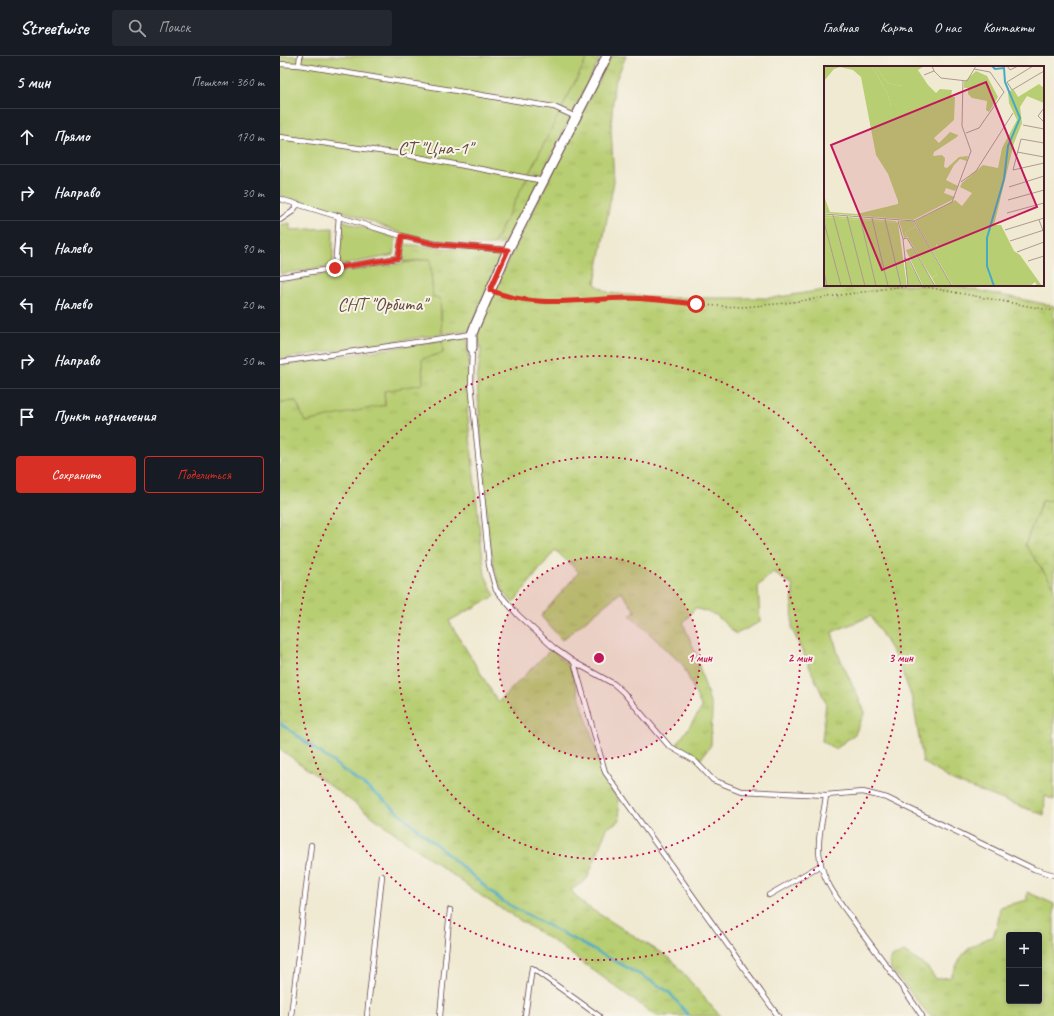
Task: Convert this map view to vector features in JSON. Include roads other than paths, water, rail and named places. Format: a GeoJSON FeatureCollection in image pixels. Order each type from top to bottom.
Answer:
{"type":"FeatureCollection","features":[{"type":"Feature","properties":{"kind":"street"},"geometry":{"type":"LineString","coordinates":[[472,348],[472,334],[508,250],[605,57]]}},
{"type":"Feature","properties":{"kind":"lane"},"geometry":{"type":"LineString","coordinates":[[299,65],[300,56]]}},
{"type":"Feature","properties":{"kind":"lane"},"geometry":{"type":"LineString","coordinates":[[280,64],[299,65],[554,108],[576,117]]}},
{"type":"Feature","properties":{"kind":"lane"},"geometry":{"type":"LineString","coordinates":[[280,137],[401,154],[544,181]]}},
{"type":"Feature","properties":{"kind":"lane"},"geometry":{"type":"LineString","coordinates":[[280,199],[338,215],[402,236],[435,244],[508,250]]}},
{"type":"Feature","properties":{"kind":"lane"},"geometry":{"type":"LineString","coordinates":[[280,220],[292,212],[298,204]]}},
{"type":"Feature","properties":{"kind":"lane"},"geometry":{"type":"LineString","coordinates":[[335,268],[338,215]]}},
{"type":"Feature","properties":{"kind":"lane"},"geometry":{"type":"LineString","coordinates":[[280,277],[398,258],[402,236]]}},
{"type":"Feature","properties":{"kind":"lane"},"geometry":{"type":"LineString","coordinates":[[280,362],[472,334]]}},
{"type":"Feature","properties":{"kind":"lane"},"geometry":{"type":"LineString","coordinates":[[472,348],[471,383],[486,540],[492,578],[496,590],[518,615],[554,648],[574,662],[614,684],[623,692],[669,746],[694,761],[718,783],[741,790],[826,796],[863,792],[887,798],[1034,869],[1054,875]]}},
{"type":"Feature","properties":{"kind":"lane"},"geometry":{"type":"LineString","coordinates":[[574,662],[605,772],[778,1016]]}},
{"type":"Feature","properties":{"kind":"lane"},"geometry":{"type":"LineString","coordinates":[[826,796],[823,822],[820,831],[819,858],[825,876],[845,909],[922,1016]]}},
{"type":"Feature","properties":{"kind":"lane"},"geometry":{"type":"LineString","coordinates":[[291,1016],[312,845]]}},
{"type":"Feature","properties":{"kind":"lane"},"geometry":{"type":"LineString","coordinates":[[769,895],[821,865]]}},
{"type":"Feature","properties":{"kind":"lane"},"geometry":{"type":"LineString","coordinates":[[367,1016],[382,876]]}},
{"type":"Feature","properties":{"kind":"lane"},"geometry":{"type":"LineString","coordinates":[[440,1016],[450,910]]}},
{"type":"Feature","properties":{"kind":"lane"},"geometry":{"type":"LineString","coordinates":[[524,1016],[532,968],[599,1016]]}},
{"type":"Feature","properties":{"kind":"waterway"},"geometry":{"type":"LineString","coordinates":[[280,723],[384,800],[502,901],[648,979],[669,992],[689,1016]]}},
{"type":"Feature","properties":{"kind":"park label","name":"СТ \"Цна-1\""},"geometry":{"type":"Point","coordinates":[435,148]}},
{"type":"Feature","properties":{"kind":"park label","name":"CНТ \"Орбита\""},"geometry":{"type":"Point","coordinates":[382,304]}}]}
